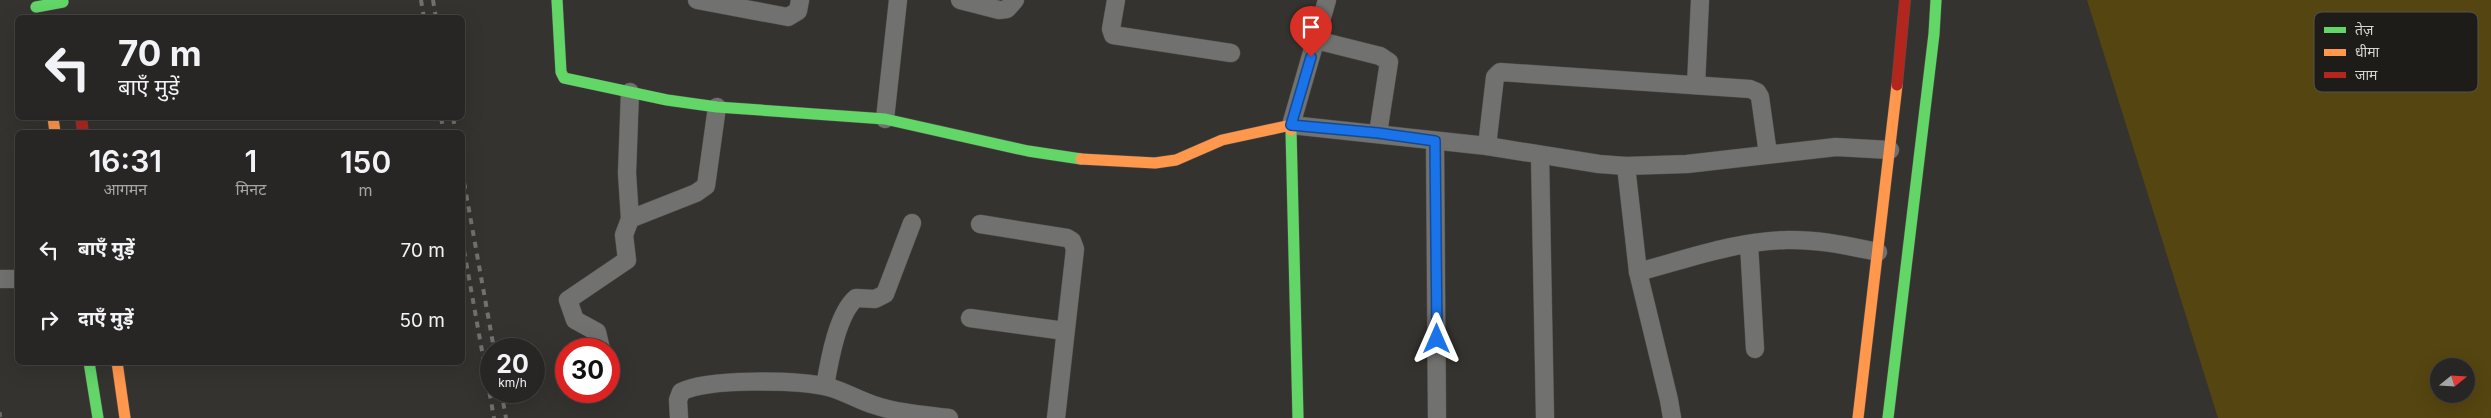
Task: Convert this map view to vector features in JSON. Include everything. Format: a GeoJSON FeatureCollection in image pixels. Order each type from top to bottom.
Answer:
{"type":"FeatureCollection","features":[{"type":"Feature","properties":{"kind":"main road"},"geometry":{"type":"LineString","coordinates":[[557,0],[561,72],[564,78],[630,92],[717,106],[885,119],[1028,151],[1098,161],[1155,163],[1176,160],[1239,136],[1291,125],[1298,418]]}},
{"type":"Feature","properties":{"kind":"main road"},"geometry":{"type":"LineString","coordinates":[[1858,418],[1890,150],[1905,0]]}},
{"type":"Feature","properties":{"kind":"main road"},"geometry":{"type":"LineString","coordinates":[[1888,418],[1934,34],[1936,0]]}},
{"type":"Feature","properties":{"kind":"main road"},"geometry":{"type":"LineString","coordinates":[[36,8],[63,1],[65,15]]}},
{"type":"Feature","properties":{"kind":"main road"},"geometry":{"type":"LineString","coordinates":[[89,365],[98,418]]}},
{"type":"Feature","properties":{"kind":"main road"},"geometry":{"type":"LineString","coordinates":[[117,365],[125,418]]}},
{"type":"Feature","properties":{"kind":"street"},"geometry":{"type":"LineString","coordinates":[[697,0],[788,17],[798,11],[800,0]]}},
{"type":"Feature","properties":{"kind":"street"},"geometry":{"type":"LineString","coordinates":[[885,119],[898,0]]}},
{"type":"Feature","properties":{"kind":"street"},"geometry":{"type":"LineString","coordinates":[[960,0],[999,10],[1007,9],[1015,0]]}},
{"type":"Feature","properties":{"kind":"street"},"geometry":{"type":"LineString","coordinates":[[1116,0],[1111,29],[1113,35],[1231,53]]}},
{"type":"Feature","properties":{"kind":"street"},"geometry":{"type":"LineString","coordinates":[[1327,0],[1291,125],[1487,146],[1626,166],[1687,164],[1836,147],[1890,150]]}},
{"type":"Feature","properties":{"kind":"street"},"geometry":{"type":"LineString","coordinates":[[1696,85],[1700,0]]}},
{"type":"Feature","properties":{"kind":"street"},"geometry":{"type":"LineString","coordinates":[[1316,40],[1380,56],[1388,62],[1378,133]]}},
{"type":"Feature","properties":{"kind":"street"},"geometry":{"type":"LineString","coordinates":[[1487,146],[1495,77],[1498,72],[1750,89],[1757,92],[1760,97],[1768,154]]}},
{"type":"Feature","properties":{"kind":"street"},"geometry":{"type":"LineString","coordinates":[[598,338],[597,332],[575,320],[568,300],[627,260],[624,235],[630,219],[626,173],[630,92]]}},
{"type":"Feature","properties":{"kind":"street"},"geometry":{"type":"LineString","coordinates":[[630,219],[696,193],[706,186],[717,106]]}},
{"type":"Feature","properties":{"kind":"street"},"geometry":{"type":"LineString","coordinates":[[1435,141],[1437,418]]}},
{"type":"Feature","properties":{"kind":"street"},"geometry":{"type":"LineString","coordinates":[[1540,155],[1545,418]]}},
{"type":"Feature","properties":{"kind":"street"},"geometry":{"type":"LineString","coordinates":[[1626,166],[1638,272],[1672,418]]}},
{"type":"Feature","properties":{"kind":"street"},"geometry":{"type":"LineString","coordinates":[[826,386],[832,350],[845,315],[856,298],[875,299],[885,294],[912,223]]}},
{"type":"Feature","properties":{"kind":"street"},"geometry":{"type":"LineString","coordinates":[[980,224],[1067,238],[1072,241],[1075,249],[1056,418]]}},
{"type":"Feature","properties":{"kind":"street"},"geometry":{"type":"LineString","coordinates":[[1638,272],[1750,244],[1786,240],[1825,242],[1878,252]]}},
{"type":"Feature","properties":{"kind":"street"},"geometry":{"type":"LineString","coordinates":[[1750,244],[1755,348]]}},
{"type":"Feature","properties":{"kind":"street"},"geometry":{"type":"LineString","coordinates":[[0,279],[15,279]]}},
{"type":"Feature","properties":{"kind":"street"},"geometry":{"type":"LineString","coordinates":[[970,318],[1065,331]]}},
{"type":"Feature","properties":{"kind":"street"},"geometry":{"type":"LineString","coordinates":[[679,418],[678,400],[681,392],[690,387],[718,383],[782,383],[826,386],[843,391],[874,405],[948,418]]}},
{"type":"Feature","properties":{"kind":"path"},"geometry":{"type":"LineString","coordinates":[[0,412],[1,418]]}},
{"type":"Feature","properties":{"kind":"shaded area"},"geometry":{"type":"Polygon","coordinates":[[[2087,0],[2491,0],[2491,418],[2218,418],[2087,0]]]}},
{"type":"Feature","properties":{"kind":"railway"},"geometry":{"type":"LineString","coordinates":[[421,0],[424,15]]}},
{"type":"Feature","properties":{"kind":"railway"},"geometry":{"type":"LineString","coordinates":[[433,0],[436,15]]}},
{"type":"Feature","properties":{"kind":"railway"},"geometry":{"type":"LineString","coordinates":[[441,120],[444,130]]}},
{"type":"Feature","properties":{"kind":"railway"},"geometry":{"type":"LineString","coordinates":[[453,120],[456,130]]}},
{"type":"Feature","properties":{"kind":"railway"},"geometry":{"type":"LineString","coordinates":[[465,188],[492,338]]}},
{"type":"Feature","properties":{"kind":"railway"},"geometry":{"type":"LineString","coordinates":[[465,256],[494,418]]}},
{"type":"Feature","properties":{"kind":"railway"},"geometry":{"type":"LineString","coordinates":[[503,403],[506,418]]}},
{"type":"Feature","properties":{"kind":"traffic: fast"},"geometry":{"type":"LineString","coordinates":[[557,0],[561,72],[564,78],[667,100],[717,107],[885,119],[1028,151],[1081,159]]}},
{"type":"Feature","properties":{"kind":"traffic: fast"},"geometry":{"type":"LineString","coordinates":[[1888,418],[1934,34],[1936,0]]}},
{"type":"Feature","properties":{"kind":"traffic: fast"},"geometry":{"type":"LineString","coordinates":[[36,7],[63,2]]}},
{"type":"Feature","properties":{"kind":"traffic: fast"},"geometry":{"type":"LineString","coordinates":[[1291,130],[1298,418]]}},
{"type":"Feature","properties":{"kind":"traffic: fast"},"geometry":{"type":"LineString","coordinates":[[89,365],[98,418]]}},
{"type":"Feature","properties":{"kind":"traffic: slow"},"geometry":{"type":"LineString","coordinates":[[1858,418],[1897,85]]}},
{"type":"Feature","properties":{"kind":"traffic: slow"},"geometry":{"type":"LineString","coordinates":[[53,120],[55,130]]}},
{"type":"Feature","properties":{"kind":"traffic: slow"},"geometry":{"type":"LineString","coordinates":[[1081,159],[1155,163],[1176,160],[1222,140],[1291,125],[1291,130]]}},
{"type":"Feature","properties":{"kind":"traffic: slow"},"geometry":{"type":"LineString","coordinates":[[117,365],[125,418]]}},
{"type":"Feature","properties":{"kind":"traffic: jam"},"geometry":{"type":"LineString","coordinates":[[1897,85],[1905,0]]}},
{"type":"Feature","properties":{"kind":"traffic: jam"},"geometry":{"type":"LineString","coordinates":[[81,120],[83,130]]}},
{"type":"Feature","properties":{"kind":"route"},"geometry":{"type":"LineString","coordinates":[[1311,57],[1291,125],[1378,133],[1435,141],[1437,339]]}}]}
